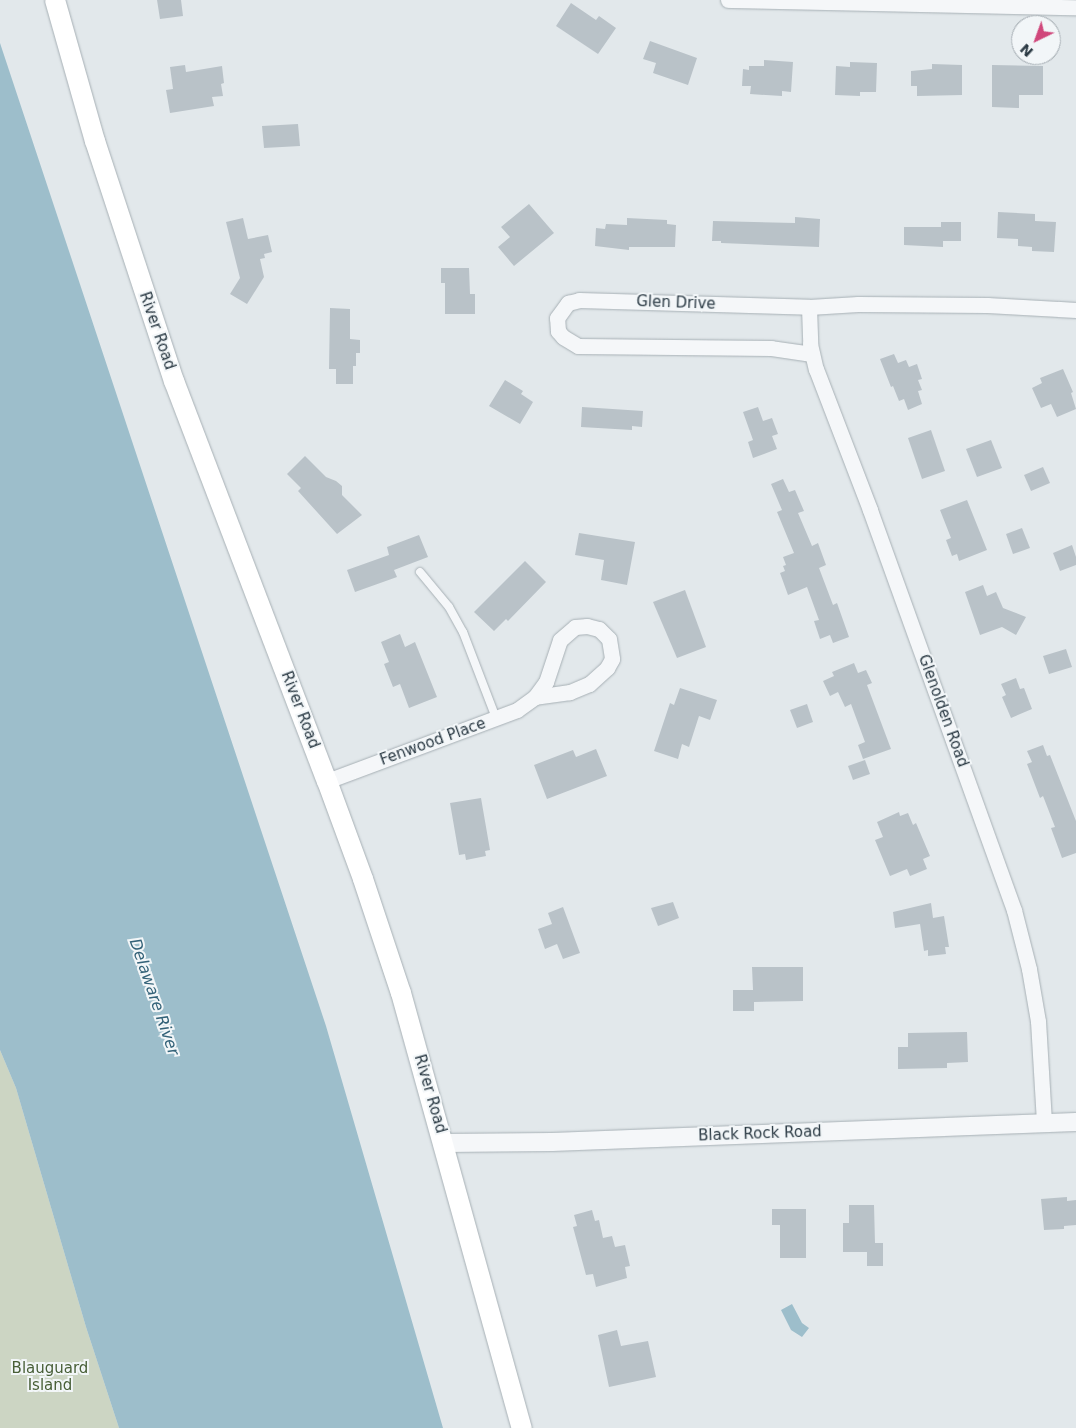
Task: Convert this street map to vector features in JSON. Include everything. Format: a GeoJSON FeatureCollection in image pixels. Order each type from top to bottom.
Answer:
{"type":"FeatureCollection","features":[{"type":"Feature","properties":{"kind":"main road","name":"River Road"},"geometry":{"type":"LineString","coordinates":[[55,0],[103,167],[174,381],[327,781],[363,879],[401,993],[522,1428]]}},
{"type":"Feature","properties":{"kind":"street"},"geometry":{"type":"LineString","coordinates":[[728,0],[1076,7]]}},
{"type":"Feature","properties":{"kind":"street","name":"Glen Drive"},"geometry":{"type":"LineString","coordinates":[[812,354],[771,348],[745,347],[578,346],[570,342],[558,331],[556,325],[561,310],[568,303],[579,300],[809,307],[858,304],[987,305],[1076,310]]}},
{"type":"Feature","properties":{"kind":"street","name":"Glenolden Road"},"geometry":{"type":"LineString","coordinates":[[809,307],[812,354],[1014,910],[1029,969],[1038,1021],[1044,1123]]}},
{"type":"Feature","properties":{"kind":"street","name":"Fenwood Place"},"geometry":{"type":"LineString","coordinates":[[327,781],[517,710],[535,697],[546,682],[560,640],[568,631],[587,626],[603,632],[612,648],[612,658],[602,674],[589,684],[570,692],[535,697]]}},
{"type":"Feature","properties":{"kind":"street","name":"Black Rock Road"},"geometry":{"type":"LineString","coordinates":[[444,1143],[562,1141],[1076,1122]]}},
{"type":"Feature","properties":{"kind":"lane"},"geometry":{"type":"LineString","coordinates":[[420,572],[449,606],[463,632],[496,718]]}},
{"type":"Feature","properties":{"kind":"green space","name":"Blauguard Island"},"geometry":{"type":"Polygon","coordinates":[[[0,1050],[16,1088],[86,1327],[119,1428],[0,1428],[0,1050]]]}},
{"type":"Feature","properties":{"kind":"water","name":"Delaware River"},"geometry":{"type":"Polygon","coordinates":[[[0,43],[326,1026],[443,1428],[119,1428],[86,1327],[16,1088],[0,1050],[0,43]]]}},
{"type":"Feature","properties":{"kind":"water"},"geometry":{"type":"Polygon","coordinates":[[[792,1304],[802,1323],[809,1328],[802,1337],[791,1330],[781,1310],[792,1304]]]}},
{"type":"Feature","properties":{"kind":"building"},"geometry":{"type":"Polygon","coordinates":[[[157,0],[181,0],[183,16],[160,19],[157,0]]]}},
{"type":"Feature","properties":{"kind":"building"},"geometry":{"type":"Polygon","coordinates":[[[571,3],[596,20],[599,16],[616,28],[598,54],[556,26],[571,3]]]}},
{"type":"Feature","properties":{"kind":"building"},"geometry":{"type":"Polygon","coordinates":[[[650,41],[697,58],[688,85],[653,73],[656,63],[643,59],[650,41]]]}},
{"type":"Feature","properties":{"kind":"building"},"geometry":{"type":"Polygon","coordinates":[[[764,60],[793,62],[791,92],[782,91],[782,96],[750,94],[751,86],[742,86],[743,69],[749,70],[749,66],[764,66],[764,60]]]}},
{"type":"Feature","properties":{"kind":"building"},"geometry":{"type":"Polygon","coordinates":[[[850,62],[877,63],[876,92],[860,92],[860,96],[835,95],[836,66],[850,67],[850,62]]]}},
{"type":"Feature","properties":{"kind":"building"},"geometry":{"type":"Polygon","coordinates":[[[932,64],[962,65],[962,95],[917,96],[917,86],[911,86],[911,71],[932,69],[932,64]]]}},
{"type":"Feature","properties":{"kind":"building"},"geometry":{"type":"Polygon","coordinates":[[[185,65],[186,72],[222,66],[224,83],[221,84],[223,96],[212,97],[214,106],[170,113],[166,90],[173,89],[170,67],[185,65]]]}},
{"type":"Feature","properties":{"kind":"building"},"geometry":{"type":"Polygon","coordinates":[[[992,65],[1043,66],[1043,95],[1019,95],[1019,108],[992,107],[992,65]]]}},
{"type":"Feature","properties":{"kind":"building"},"geometry":{"type":"Polygon","coordinates":[[[298,124],[300,146],[264,148],[262,126],[298,124]]]}},
{"type":"Feature","properties":{"kind":"building"},"geometry":{"type":"Polygon","coordinates":[[[529,204],[554,233],[514,266],[498,247],[510,237],[501,227],[529,204]]]}},
{"type":"Feature","properties":{"kind":"building"},"geometry":{"type":"Polygon","coordinates":[[[998,212],[1035,214],[1035,221],[1056,222],[1054,252],[1032,251],[1032,247],[1018,246],[1018,239],[997,238],[998,212]]]}},
{"type":"Feature","properties":{"kind":"building"},"geometry":{"type":"Polygon","coordinates":[[[795,217],[820,219],[819,247],[712,241],[713,221],[795,223],[795,217]]]}},
{"type":"Feature","properties":{"kind":"building"},"geometry":{"type":"Polygon","coordinates":[[[243,218],[248,239],[268,235],[272,252],[264,254],[265,258],[260,259],[264,277],[247,304],[230,294],[240,278],[226,222],[243,218]]]}},
{"type":"Feature","properties":{"kind":"building"},"geometry":{"type":"Polygon","coordinates":[[[627,218],[667,220],[667,224],[676,225],[675,247],[629,247],[629,250],[595,246],[596,228],[605,229],[606,224],[627,225],[627,218]]]}},
{"type":"Feature","properties":{"kind":"building"},"geometry":{"type":"Polygon","coordinates":[[[941,222],[961,222],[961,241],[943,241],[943,247],[904,245],[904,227],[941,227],[941,222]]]}},
{"type":"Feature","properties":{"kind":"building"},"geometry":{"type":"Polygon","coordinates":[[[441,268],[469,268],[470,294],[475,294],[475,314],[445,314],[445,283],[441,283],[441,268]]]}},
{"type":"Feature","properties":{"kind":"building"},"geometry":{"type":"Polygon","coordinates":[[[330,308],[350,309],[350,339],[360,340],[360,353],[356,353],[356,366],[353,366],[353,384],[336,384],[336,369],[329,369],[330,308]]]}},
{"type":"Feature","properties":{"kind":"building"},"geometry":{"type":"Polygon","coordinates":[[[894,354],[898,363],[906,360],[909,367],[917,364],[922,379],[918,380],[922,390],[918,391],[922,404],[908,410],[904,399],[899,401],[893,386],[891,387],[880,359],[894,354]]]}},
{"type":"Feature","properties":{"kind":"building"},"geometry":{"type":"Polygon","coordinates":[[[1063,369],[1073,392],[1071,393],[1076,409],[1057,417],[1051,404],[1041,408],[1032,388],[1042,383],[1040,378],[1063,369]]]}},
{"type":"Feature","properties":{"kind":"building"},"geometry":{"type":"Polygon","coordinates":[[[505,380],[523,391],[521,394],[533,402],[520,424],[489,406],[505,380]]]}},
{"type":"Feature","properties":{"kind":"building"},"geometry":{"type":"Polygon","coordinates":[[[582,407],[643,411],[642,427],[632,426],[632,430],[581,427],[582,407]]]}},
{"type":"Feature","properties":{"kind":"building"},"geometry":{"type":"Polygon","coordinates":[[[758,407],[763,421],[772,418],[778,434],[772,436],[777,449],[753,458],[748,442],[753,440],[743,412],[758,407]]]}},
{"type":"Feature","properties":{"kind":"building"},"geometry":{"type":"Polygon","coordinates":[[[931,430],[945,471],[922,479],[908,438],[931,430]]]}},
{"type":"Feature","properties":{"kind":"building"},"geometry":{"type":"Polygon","coordinates":[[[991,440],[1002,468],[977,477],[966,449],[991,440]]]}},
{"type":"Feature","properties":{"kind":"building"},"geometry":{"type":"Polygon","coordinates":[[[305,456],[326,477],[342,486],[342,495],[362,515],[337,534],[298,491],[301,488],[287,474],[305,456]]]}},
{"type":"Feature","properties":{"kind":"building"},"geometry":{"type":"Polygon","coordinates":[[[1043,467],[1050,483],[1031,491],[1024,475],[1043,467]]]}},
{"type":"Feature","properties":{"kind":"building"},"geometry":{"type":"Polygon","coordinates":[[[783,479],[789,492],[795,490],[804,511],[798,513],[812,546],[818,543],[826,565],[819,568],[833,605],[837,603],[849,637],[833,643],[830,635],[820,639],[814,621],[819,620],[807,587],[788,595],[780,573],[785,571],[783,566],[786,565],[783,557],[794,553],[777,512],[782,510],[771,484],[783,479]]]}},
{"type":"Feature","properties":{"kind":"building"},"geometry":{"type":"Polygon","coordinates":[[[967,500],[987,550],[959,561],[957,554],[952,556],[946,540],[951,538],[940,510],[967,500]]]}},
{"type":"Feature","properties":{"kind":"building"},"geometry":{"type":"Polygon","coordinates":[[[1022,528],[1030,548],[1013,554],[1006,534],[1022,528]]]}},
{"type":"Feature","properties":{"kind":"building"},"geometry":{"type":"Polygon","coordinates":[[[579,533],[635,542],[627,585],[601,580],[604,560],[575,555],[579,533]]]}},
{"type":"Feature","properties":{"kind":"building"},"geometry":{"type":"Polygon","coordinates":[[[419,535],[428,557],[394,570],[397,577],[355,592],[347,570],[389,555],[387,547],[419,535]]]}},
{"type":"Feature","properties":{"kind":"building"},"geometry":{"type":"Polygon","coordinates":[[[1072,545],[1076,557],[1076,565],[1060,571],[1053,553],[1072,545]]]}},
{"type":"Feature","properties":{"kind":"building"},"geometry":{"type":"Polygon","coordinates":[[[525,561],[546,582],[508,621],[506,619],[494,631],[474,612],[525,561]]]}},
{"type":"Feature","properties":{"kind":"building"},"geometry":{"type":"Polygon","coordinates":[[[983,585],[987,596],[996,592],[1003,608],[1026,617],[1016,635],[1002,627],[980,635],[965,592],[983,585]]]}},
{"type":"Feature","properties":{"kind":"building"},"geometry":{"type":"Polygon","coordinates":[[[685,590],[706,647],[677,658],[653,602],[685,590]]]}},
{"type":"Feature","properties":{"kind":"building"},"geometry":{"type":"Polygon","coordinates":[[[400,634],[405,647],[415,642],[437,697],[409,708],[400,684],[393,687],[384,664],[389,662],[381,642],[400,634]]]}},
{"type":"Feature","properties":{"kind":"building"},"geometry":{"type":"Polygon","coordinates":[[[1066,649],[1072,667],[1049,674],[1043,656],[1066,649]]]}},
{"type":"Feature","properties":{"kind":"building"},"geometry":{"type":"Polygon","coordinates":[[[854,663],[858,673],[866,670],[872,683],[867,685],[891,749],[863,759],[858,745],[865,742],[851,704],[845,707],[838,692],[830,696],[823,681],[834,676],[832,672],[854,663]]]}},
{"type":"Feature","properties":{"kind":"building"},"geometry":{"type":"Polygon","coordinates":[[[1016,678],[1020,689],[1024,688],[1032,709],[1011,718],[1002,697],[1006,695],[1001,684],[1016,678]]]}},
{"type":"Feature","properties":{"kind":"building"},"geometry":{"type":"Polygon","coordinates":[[[680,688],[717,700],[710,720],[699,716],[689,747],[682,744],[678,759],[654,751],[670,703],[674,705],[680,688]]]}},
{"type":"Feature","properties":{"kind":"building"},"geometry":{"type":"Polygon","coordinates":[[[807,704],[813,722],[797,728],[790,710],[807,704]]]}},
{"type":"Feature","properties":{"kind":"building"},"geometry":{"type":"Polygon","coordinates":[[[1043,745],[1047,756],[1050,755],[1076,821],[1076,853],[1062,858],[1051,828],[1055,827],[1043,796],[1040,798],[1027,764],[1032,762],[1027,751],[1043,745]]]}},
{"type":"Feature","properties":{"kind":"building"},"geometry":{"type":"Polygon","coordinates":[[[596,749],[607,776],[547,799],[534,765],[573,750],[576,757],[596,749]]]}},
{"type":"Feature","properties":{"kind":"building"},"geometry":{"type":"Polygon","coordinates":[[[865,760],[870,774],[853,780],[848,766],[865,760]]]}},
{"type":"Feature","properties":{"kind":"building"},"geometry":{"type":"Polygon","coordinates":[[[481,798],[490,850],[485,851],[486,856],[466,860],[465,854],[459,855],[450,803],[481,798]]]}},
{"type":"Feature","properties":{"kind":"building"},"geometry":{"type":"Polygon","coordinates":[[[899,812],[900,816],[908,813],[913,825],[916,823],[930,856],[923,859],[927,869],[910,876],[907,869],[890,876],[875,840],[883,837],[877,822],[899,812]]]}},
{"type":"Feature","properties":{"kind":"building"},"geometry":{"type":"Polygon","coordinates":[[[673,902],[679,918],[658,926],[651,908],[673,902]]]}},
{"type":"Feature","properties":{"kind":"building"},"geometry":{"type":"Polygon","coordinates":[[[931,903],[933,918],[944,916],[949,947],[945,947],[946,954],[928,956],[928,950],[924,951],[920,924],[895,928],[893,912],[931,903]]]}},
{"type":"Feature","properties":{"kind":"building"},"geometry":{"type":"Polygon","coordinates":[[[563,907],[580,953],[563,959],[557,944],[545,949],[538,929],[552,924],[548,913],[563,907]]]}},
{"type":"Feature","properties":{"kind":"building"},"geometry":{"type":"Polygon","coordinates":[[[752,967],[803,967],[803,1001],[754,1002],[754,1011],[733,1011],[733,990],[753,990],[752,967]]]}},
{"type":"Feature","properties":{"kind":"building"},"geometry":{"type":"Polygon","coordinates":[[[967,1032],[968,1062],[947,1063],[947,1068],[898,1069],[898,1047],[908,1047],[908,1033],[967,1032]]]}},
{"type":"Feature","properties":{"kind":"building"},"geometry":{"type":"Polygon","coordinates":[[[1067,1197],[1067,1201],[1076,1200],[1076,1225],[1064,1226],[1064,1229],[1044,1230],[1041,1199],[1067,1197]]]}},
{"type":"Feature","properties":{"kind":"building"},"geometry":{"type":"Polygon","coordinates":[[[849,1205],[874,1205],[875,1243],[883,1243],[883,1266],[867,1266],[867,1252],[843,1252],[843,1223],[849,1223],[849,1205]]]}},
{"type":"Feature","properties":{"kind":"building"},"geometry":{"type":"Polygon","coordinates":[[[772,1209],[806,1209],[806,1258],[780,1258],[780,1225],[772,1225],[772,1209]]]}},
{"type":"Feature","properties":{"kind":"building"},"geometry":{"type":"Polygon","coordinates":[[[592,1210],[595,1221],[599,1220],[603,1238],[612,1236],[615,1247],[625,1245],[630,1266],[625,1267],[627,1278],[596,1287],[593,1274],[586,1275],[573,1227],[577,1226],[574,1215],[592,1210]]]}},
{"type":"Feature","properties":{"kind":"building"},"geometry":{"type":"Polygon","coordinates":[[[617,1330],[621,1346],[648,1341],[656,1377],[609,1387],[598,1335],[617,1330]]]}}]}
